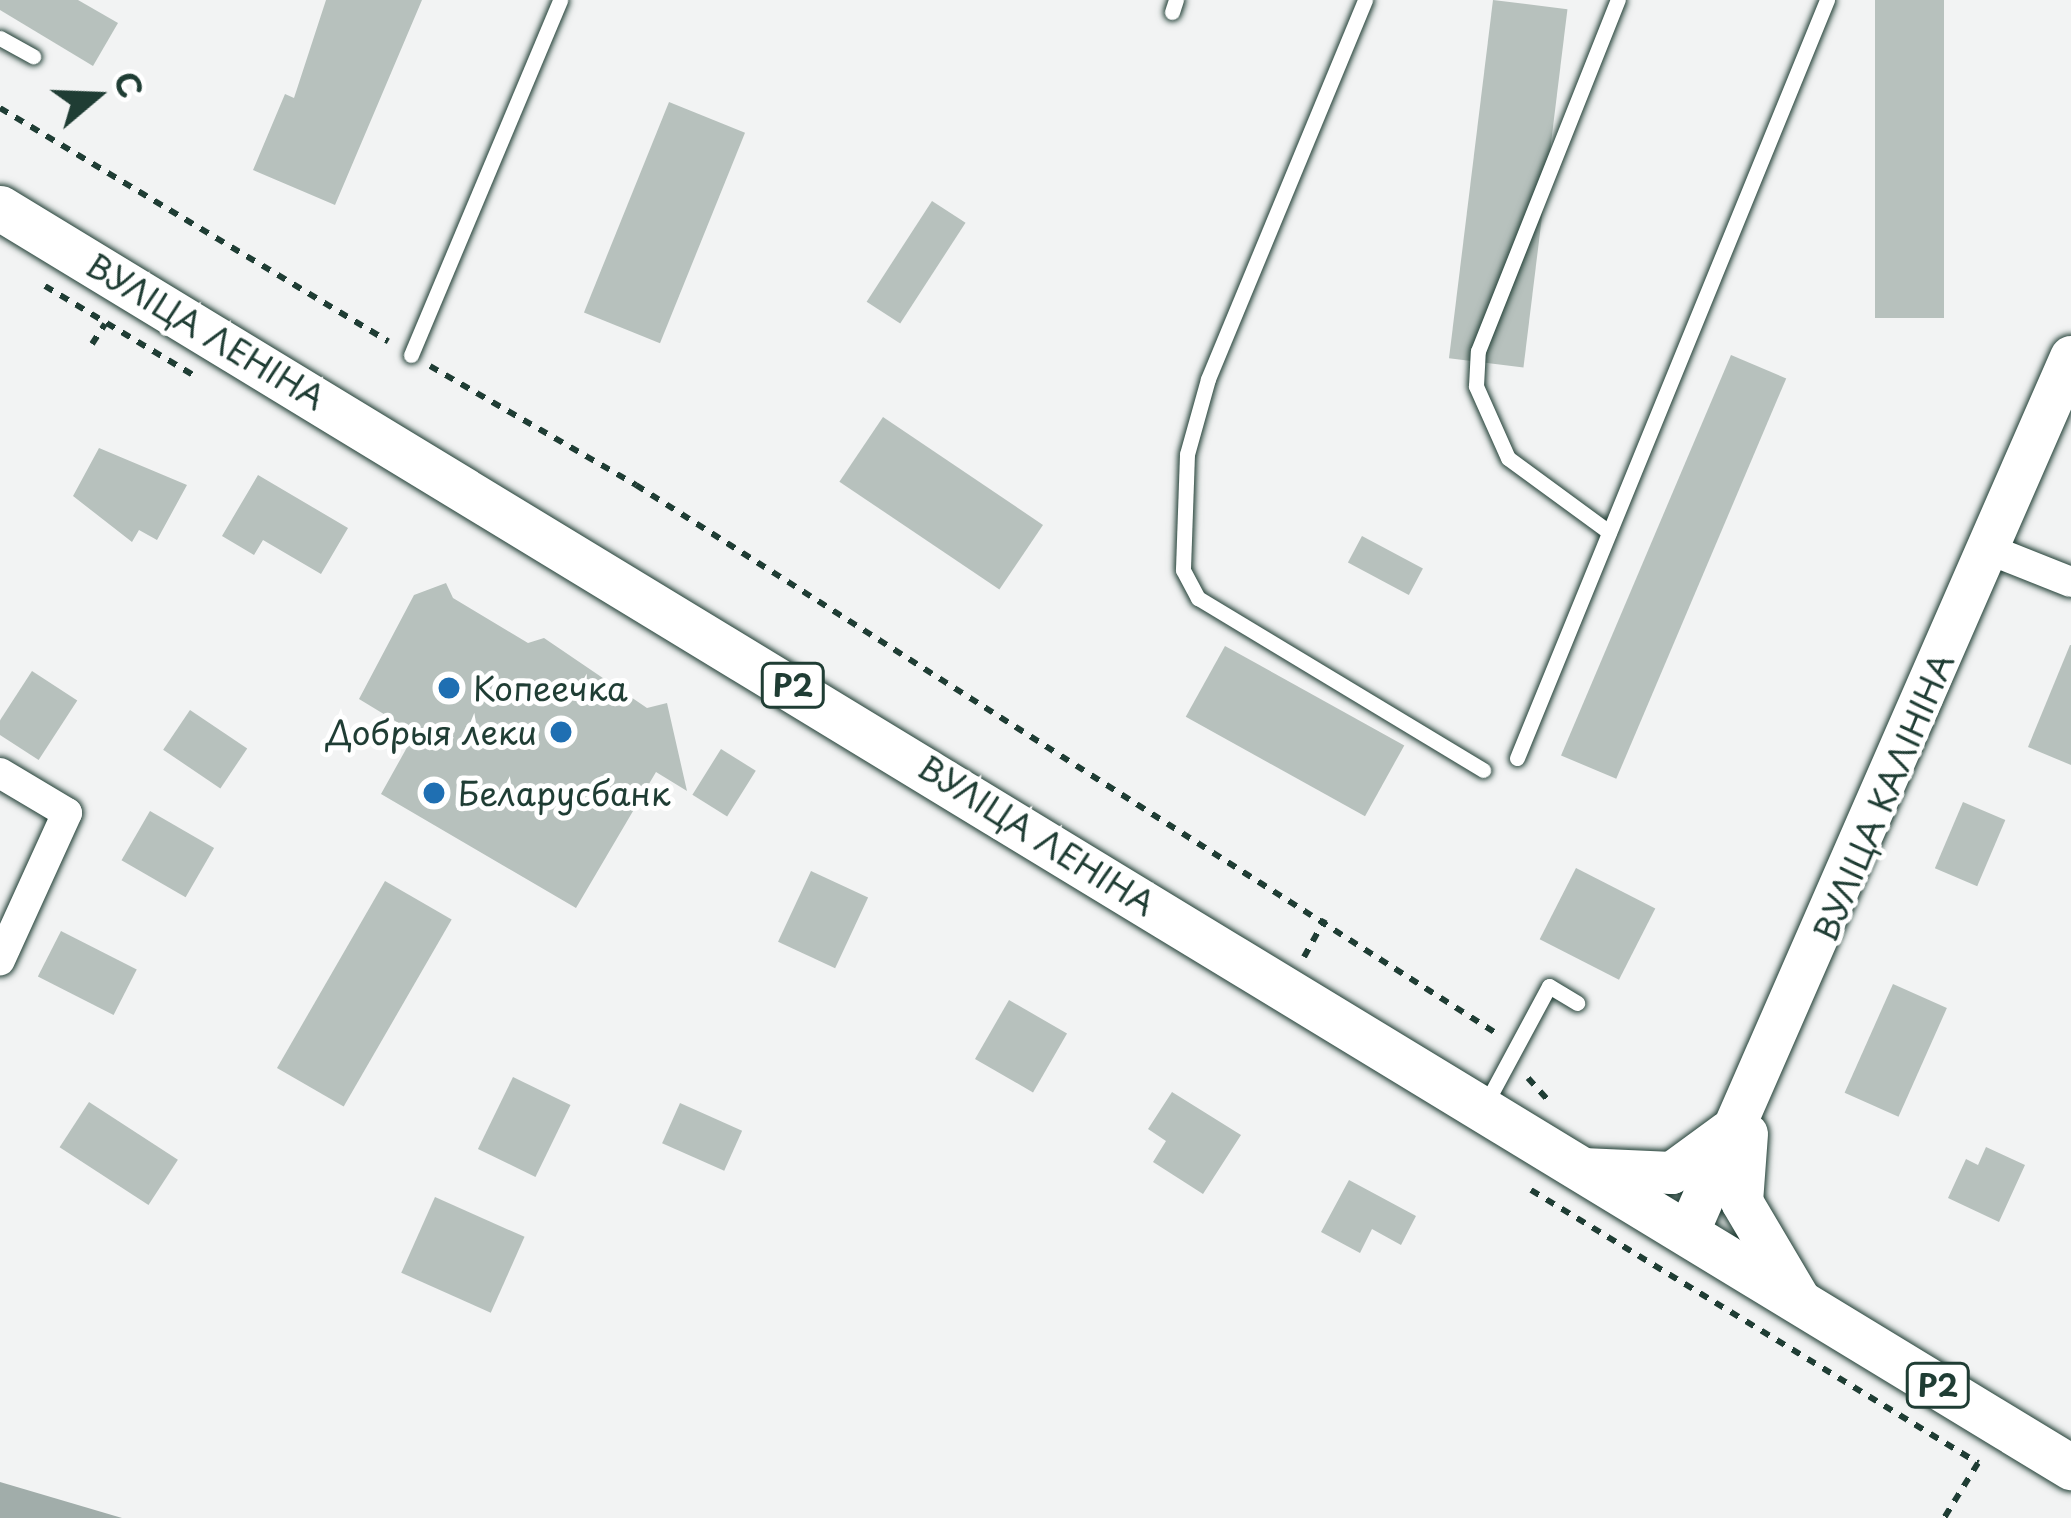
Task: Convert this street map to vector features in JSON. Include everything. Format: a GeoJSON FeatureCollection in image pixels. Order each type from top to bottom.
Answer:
{"type":"FeatureCollection","features":[{"type":"Feature","properties":{"kind":"main road","name":"ВУЛІЦА ЛЕНІНА"},"geometry":{"type":"LineString","coordinates":[[0,208],[2071,1467]]}},
{"type":"Feature","properties":{"kind":"street","name":"ВУЛІЦА КАЛІНІНА"},"geometry":{"type":"LineString","coordinates":[[1688,1233],[1754,1098],[2071,357]]}},
{"type":"Feature","properties":{"kind":"street"},"geometry":{"type":"LineString","coordinates":[[1988,549],[2071,582]]}},
{"type":"Feature","properties":{"kind":"street"},"geometry":{"type":"LineString","coordinates":[[0,773],[67,813],[0,960]]}},
{"type":"Feature","properties":{"kind":"street"},"geometry":{"type":"LineString","coordinates":[[1583,1168],[1691,1167],[1754,1098]]}},
{"type":"Feature","properties":{"kind":"street"},"geometry":{"type":"LineString","coordinates":[[1754,1098],[1742,1202],[1804,1304]]}},
{"type":"Feature","properties":{"kind":"lane"},"geometry":{"type":"LineString","coordinates":[[411,355],[560,0]]}},
{"type":"Feature","properties":{"kind":"lane"},"geometry":{"type":"LineString","coordinates":[[1365,0],[1208,380],[1187,454],[1183,570],[1198,598],[1483,770]]}},
{"type":"Feature","properties":{"kind":"lane"},"geometry":{"type":"LineString","coordinates":[[1609,532],[1508,458],[1476,386],[1478,351],[1618,0]]}},
{"type":"Feature","properties":{"kind":"lane"},"geometry":{"type":"LineString","coordinates":[[1517,758],[1827,0]]}},
{"type":"Feature","properties":{"kind":"lane"},"geometry":{"type":"LineString","coordinates":[[0,38],[33,56]]}},
{"type":"Feature","properties":{"kind":"lane"},"geometry":{"type":"LineString","coordinates":[[1484,1108],[1549,986],[1577,1003]]}},
{"type":"Feature","properties":{"kind":"path"},"geometry":{"type":"LineString","coordinates":[[0,108],[411,355],[1488,1020],[1558,1112]]}},
{"type":"Feature","properties":{"kind":"shaded area"},"geometry":{"type":"Polygon","coordinates":[[[0,1482],[122,1518],[0,1518],[0,1482]]]}},
{"type":"Feature","properties":{"kind":"building"},"geometry":{"type":"Polygon","coordinates":[[[0,0],[78,0],[118,23],[93,66],[0,10],[0,0]]]}},
{"type":"Feature","properties":{"kind":"building"},"geometry":{"type":"Polygon","coordinates":[[[326,0],[422,0],[335,205],[253,170],[285,94],[294,98],[326,0]]]}},
{"type":"Feature","properties":{"kind":"building"},"geometry":{"type":"Polygon","coordinates":[[[1493,0],[1567,9],[1523,367],[1449,358],[1493,0]]]}},
{"type":"Feature","properties":{"kind":"building"},"geometry":{"type":"Polygon","coordinates":[[[1875,0],[1944,0],[1944,318],[1875,318],[1875,0]]]}},
{"type":"Feature","properties":{"kind":"building"},"geometry":{"type":"Polygon","coordinates":[[[669,102],[745,133],[660,343],[584,312],[669,102]]]}},
{"type":"Feature","properties":{"kind":"building"},"geometry":{"type":"Polygon","coordinates":[[[932,201],[966,223],[900,323],[867,302],[932,201]]]}},
{"type":"Feature","properties":{"kind":"building"},"geometry":{"type":"Polygon","coordinates":[[[1731,355],[1786,378],[1616,779],[1561,755],[1731,355]]]}},
{"type":"Feature","properties":{"kind":"building"},"geometry":{"type":"Polygon","coordinates":[[[883,417],[1043,525],[999,590],[839,482],[883,417]]]}},
{"type":"Feature","properties":{"kind":"building"},"geometry":{"type":"Polygon","coordinates":[[[99,448],[187,485],[157,540],[139,530],[132,542],[73,496],[99,448]]]}},
{"type":"Feature","properties":{"kind":"building"},"geometry":{"type":"Polygon","coordinates":[[[258,475],[348,528],[321,574],[263,540],[254,555],[222,536],[258,475]]]}},
{"type":"Feature","properties":{"kind":"building"},"geometry":{"type":"Polygon","coordinates":[[[1362,536],[1423,568],[1409,595],[1348,562],[1362,536]]]}},
{"type":"Feature","properties":{"kind":"building"},"geometry":{"type":"Polygon","coordinates":[[[446,583],[453,598],[528,643],[544,638],[647,708],[667,703],[687,791],[656,772],[576,908],[381,794],[415,733],[359,699],[414,595],[446,583]]]}},
{"type":"Feature","properties":{"kind":"building"},"geometry":{"type":"Polygon","coordinates":[[[2071,645],[2071,765],[2028,747],[2071,645]]]}},
{"type":"Feature","properties":{"kind":"building"},"geometry":{"type":"Polygon","coordinates":[[[1225,646],[1404,745],[1365,816],[1186,717],[1225,646]]]}},
{"type":"Feature","properties":{"kind":"building"},"geometry":{"type":"Polygon","coordinates":[[[32,671],[77,700],[39,760],[0,735],[0,720],[32,671]]]}},
{"type":"Feature","properties":{"kind":"building"},"geometry":{"type":"Polygon","coordinates":[[[190,710],[247,749],[220,788],[163,750],[190,710]]]}},
{"type":"Feature","properties":{"kind":"building"},"geometry":{"type":"Polygon","coordinates":[[[721,749],[756,771],[727,817],[692,795],[721,749]]]}},
{"type":"Feature","properties":{"kind":"building"},"geometry":{"type":"Polygon","coordinates":[[[1963,802],[2005,820],[1977,886],[1935,868],[1963,802]]]}},
{"type":"Feature","properties":{"kind":"building"},"geometry":{"type":"Polygon","coordinates":[[[150,811],[214,848],[186,897],[122,860],[150,811]]]}},
{"type":"Feature","properties":{"kind":"building"},"geometry":{"type":"Polygon","coordinates":[[[1576,868],[1655,908],[1619,980],[1540,939],[1576,868]]]}},
{"type":"Feature","properties":{"kind":"building"},"geometry":{"type":"Polygon","coordinates":[[[811,871],[868,898],[835,968],[778,942],[811,871]]]}},
{"type":"Feature","properties":{"kind":"building"},"geometry":{"type":"Polygon","coordinates":[[[385,881],[452,920],[344,1107],[277,1068],[385,881]]]}},
{"type":"Feature","properties":{"kind":"building"},"geometry":{"type":"Polygon","coordinates":[[[61,931],[137,970],[114,1015],[38,976],[61,931]]]}},
{"type":"Feature","properties":{"kind":"building"},"geometry":{"type":"Polygon","coordinates":[[[1893,984],[1947,1008],[1898,1117],[1845,1093],[1893,984]]]}},
{"type":"Feature","properties":{"kind":"building"},"geometry":{"type":"Polygon","coordinates":[[[1009,1000],[1067,1034],[1033,1092],[975,1059],[1009,1000]]]}},
{"type":"Feature","properties":{"kind":"building"},"geometry":{"type":"Polygon","coordinates":[[[513,1077],[571,1105],[535,1177],[478,1149],[513,1077]]]}},
{"type":"Feature","properties":{"kind":"building"},"geometry":{"type":"Polygon","coordinates":[[[1172,1092],[1241,1135],[1203,1194],[1153,1162],[1166,1141],[1148,1129],[1172,1092]]]}},
{"type":"Feature","properties":{"kind":"building"},"geometry":{"type":"Polygon","coordinates":[[[89,1102],[178,1160],[148,1205],[60,1147],[89,1102]]]}},
{"type":"Feature","properties":{"kind":"building"},"geometry":{"type":"Polygon","coordinates":[[[680,1103],[742,1131],[724,1171],[662,1143],[680,1103]]]}},
{"type":"Feature","properties":{"kind":"building"},"geometry":{"type":"Polygon","coordinates":[[[1986,1147],[2025,1165],[1999,1222],[1948,1198],[1966,1159],[1978,1165],[1986,1147]]]}},
{"type":"Feature","properties":{"kind":"building"},"geometry":{"type":"Polygon","coordinates":[[[1349,1180],[1416,1216],[1401,1245],[1372,1229],[1360,1253],[1321,1232],[1349,1180]]]}},
{"type":"Feature","properties":{"kind":"building"},"geometry":{"type":"Polygon","coordinates":[[[435,1197],[525,1237],[491,1313],[401,1273],[435,1197]]]}},
{"type":"Feature","properties":{"kind":"place","name":"Копеечка"},"geometry":{"type":"Point","coordinates":[449,688]}},
{"type":"Feature","properties":{"kind":"place","name":"Добрыя леки"},"geometry":{"type":"Point","coordinates":[561,732]}},
{"type":"Feature","properties":{"kind":"place","name":"Беларусбанк"},"geometry":{"type":"Point","coordinates":[434,793]}}]}
